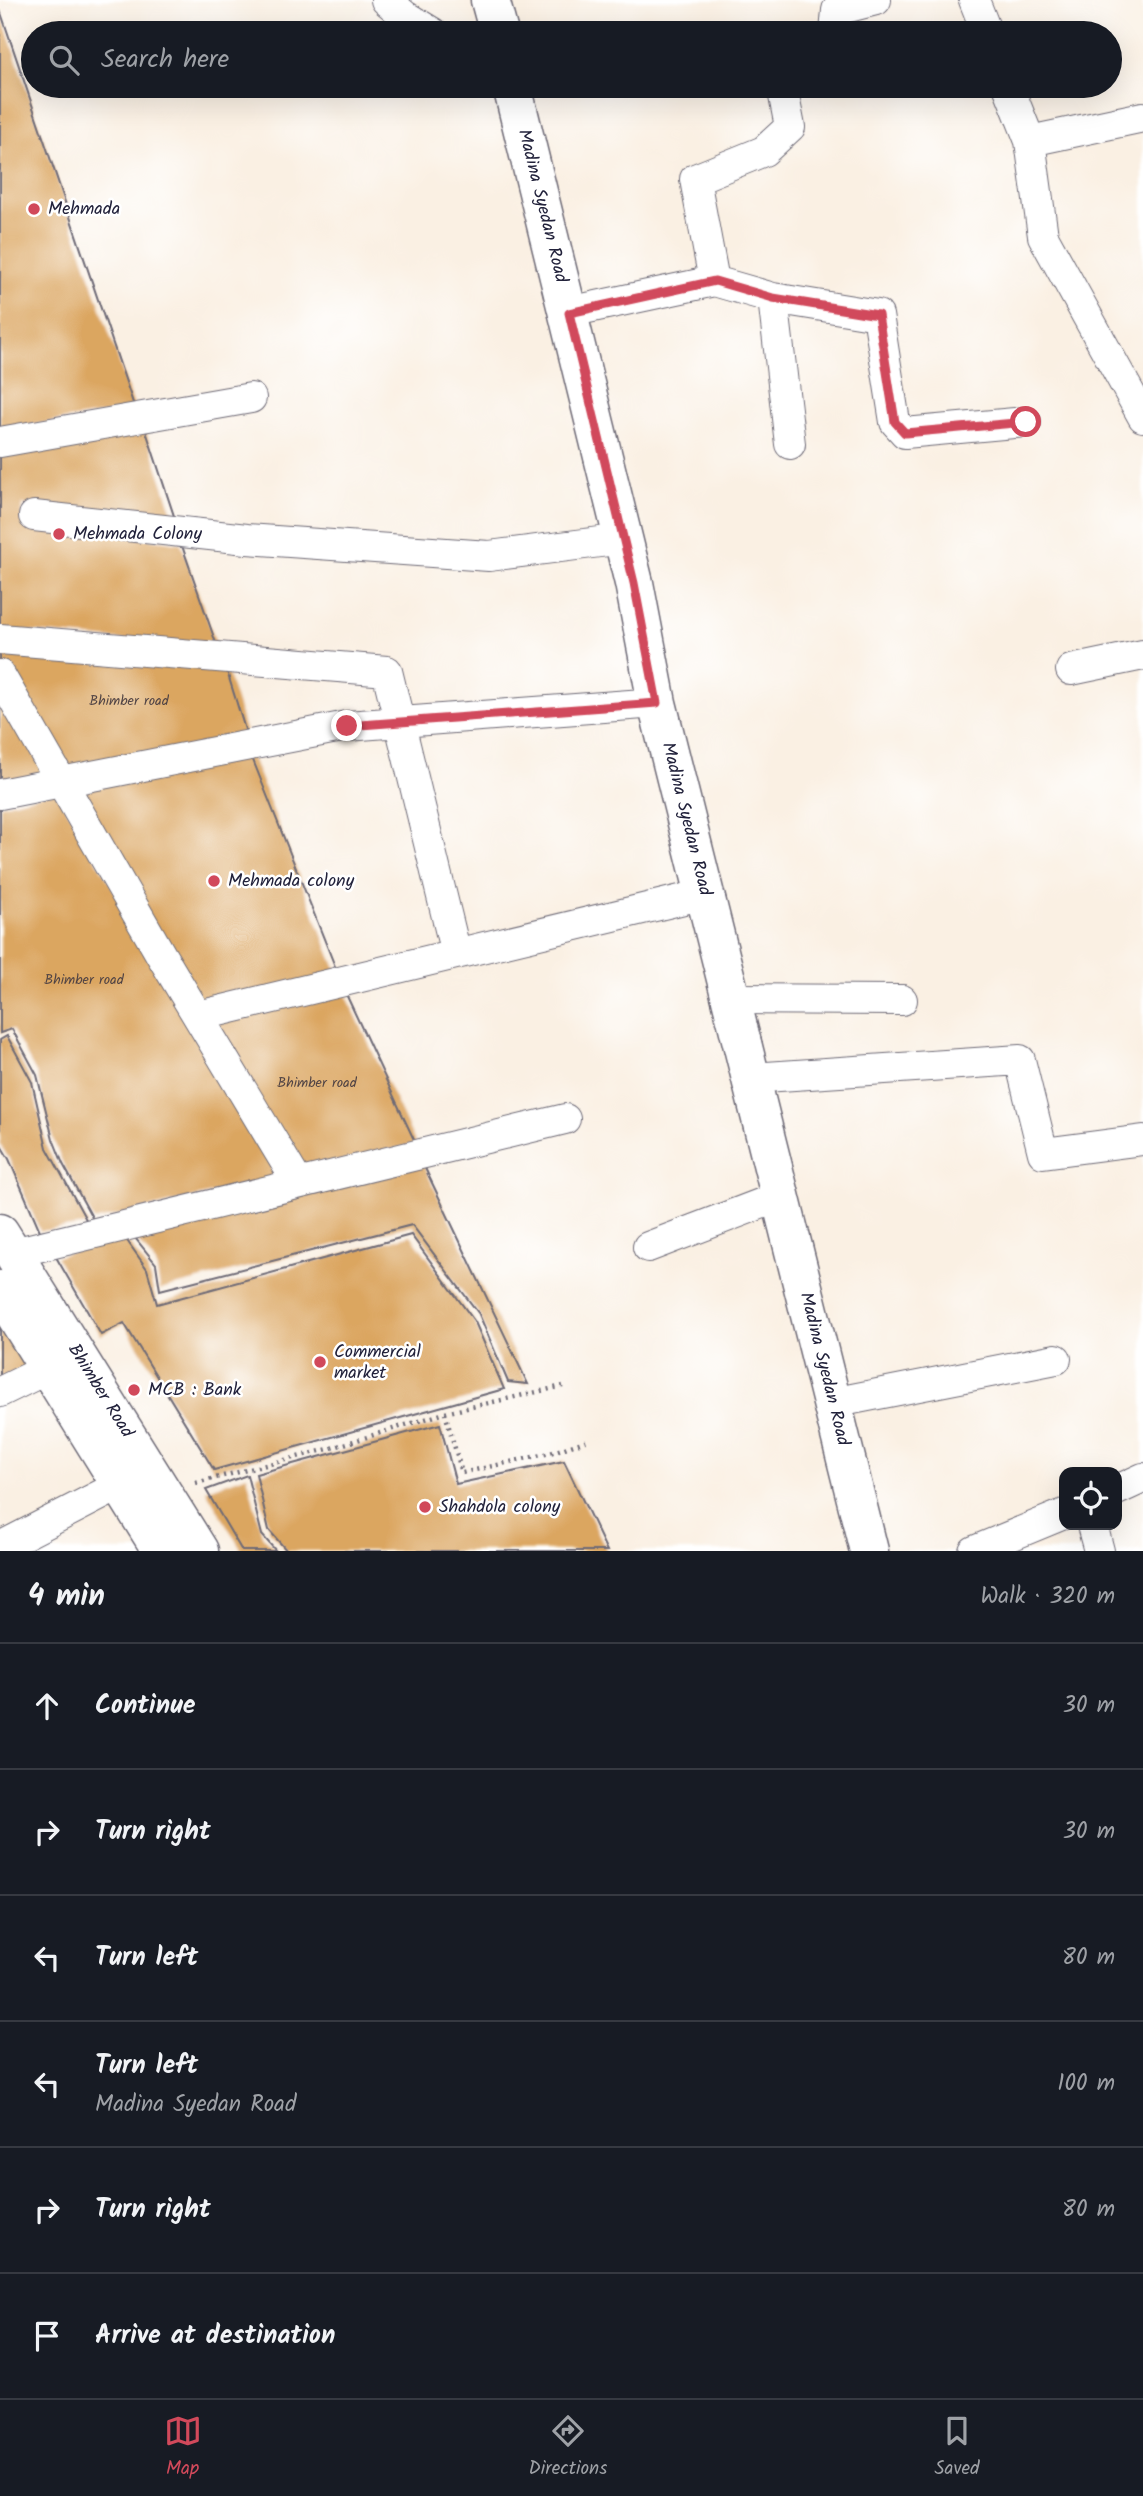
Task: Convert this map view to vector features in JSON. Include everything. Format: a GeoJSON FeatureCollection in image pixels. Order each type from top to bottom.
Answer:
{"type":"FeatureCollection","features":[{"type":"Feature","properties":{"kind":"main road"},"geometry":{"type":"LineString","coordinates":[[490,0],[496,21]]}},
{"type":"Feature","properties":{"kind":"main road","name":"Madina Syedan Road"},"geometry":{"type":"LineString","coordinates":[[515,98],[624,539],[657,703],[869,1551]]}},
{"type":"Feature","properties":{"kind":"main road","name":"Bhimber Road"},"geometry":{"type":"LineString","coordinates":[[6,1243],[199,1551]]}},
{"type":"Feature","properties":{"kind":"main road","name":"Bhimber Road"},"geometry":{"type":"LineString","coordinates":[[0,1290],[162,1551]]}},
{"type":"Feature","properties":{"kind":"street"},"geometry":{"type":"LineString","coordinates":[[386,0],[413,21]]}},
{"type":"Feature","properties":{"kind":"street"},"geometry":{"type":"LineString","coordinates":[[836,21],[837,10],[876,0]]}},
{"type":"Feature","properties":{"kind":"street"},"geometry":{"type":"LineString","coordinates":[[974,0],[983,21]]}},
{"type":"Feature","properties":{"kind":"street"},"geometry":{"type":"LineString","coordinates":[[715,281],[695,179],[764,151],[790,127],[784,98]]}},
{"type":"Feature","properties":{"kind":"street"},"geometry":{"type":"LineString","coordinates":[[1014,98],[1030,141],[1043,236],[1143,417]]}},
{"type":"Feature","properties":{"kind":"street"},"geometry":{"type":"LineString","coordinates":[[1030,141],[1143,117]]}},
{"type":"Feature","properties":{"kind":"street"},"geometry":{"type":"LineString","coordinates":[[569,313],[715,281],[773,298],[878,315],[895,422],[905,433],[1026,422]]}},
{"type":"Feature","properties":{"kind":"street"},"geometry":{"type":"LineString","coordinates":[[773,298],[790,444]]}},
{"type":"Feature","properties":{"kind":"street"},"geometry":{"type":"LineString","coordinates":[[0,442],[251,398]]}},
{"type":"Feature","properties":{"kind":"street"},"geometry":{"type":"LineString","coordinates":[[34,516],[247,540],[489,556],[624,539]]}},
{"type":"Feature","properties":{"kind":"street"},"geometry":{"type":"LineString","coordinates":[[0,639],[387,671],[456,954]]}},
{"type":"Feature","properties":{"kind":"street"},"geometry":{"type":"LineString","coordinates":[[1070,670],[1143,655]]}},
{"type":"Feature","properties":{"kind":"street"},"geometry":{"type":"LineString","coordinates":[[0,675],[298,1183]]}},
{"type":"Feature","properties":{"kind":"street"},"geometry":{"type":"LineString","coordinates":[[0,794],[347,726],[657,703]]}},
{"type":"Feature","properties":{"kind":"street"},"geometry":{"type":"LineString","coordinates":[[198,1016],[705,894]]}},
{"type":"Feature","properties":{"kind":"street"},"geometry":{"type":"LineString","coordinates":[[732,999],[902,1000]]}},
{"type":"Feature","properties":{"kind":"street"},"geometry":{"type":"LineString","coordinates":[[751,1077],[1020,1060],[1043,1153],[1143,1140]]}},
{"type":"Feature","properties":{"kind":"street"},"geometry":{"type":"LineString","coordinates":[[6,1243],[298,1183],[565,1119]]}},
{"type":"Feature","properties":{"kind":"street"},"geometry":{"type":"LineString","coordinates":[[648,1247],[781,1196]]}},
{"type":"Feature","properties":{"kind":"street"},"geometry":{"type":"LineString","coordinates":[[832,1403],[1056,1359]]}},
{"type":"Feature","properties":{"kind":"street"},"geometry":{"type":"LineString","coordinates":[[0,1392],[49,1368]]}},
{"type":"Feature","properties":{"kind":"street"},"geometry":{"type":"LineString","coordinates":[[1122,1488],[1143,1478]]}},
{"type":"Feature","properties":{"kind":"street"},"geometry":{"type":"LineString","coordinates":[[0,1547],[122,1484]]}},
{"type":"Feature","properties":{"kind":"street"},"geometry":{"type":"LineString","coordinates":[[974,1551],[1059,1516]]}},
{"type":"Feature","properties":{"kind":"street"},"geometry":{"type":"LineString","coordinates":[[1093,1530],[1099,1551]]}},
{"type":"Feature","properties":{"kind":"path"},"geometry":{"type":"LineString","coordinates":[[196,1483],[328,1449],[445,1413],[563,1386]]}},
{"type":"Feature","properties":{"kind":"path"},"geometry":{"type":"LineString","coordinates":[[445,1413],[462,1473],[550,1453],[591,1440]]}},
{"type":"Feature","properties":{"kind":"building","name":"Mehmada"},"geometry":{"type":"Polygon","coordinates":[[[0,10],[21,72],[21,98],[30,98],[135,409],[0,430],[0,10]]]}},
{"type":"Feature","properties":{"kind":"building","name":"Mehmada Colony"},"geometry":{"type":"Polygon","coordinates":[[[144,425],[177,525],[23,505],[22,521],[181,543],[218,649],[0,629],[0,452],[144,425]]]}},
{"type":"Feature","properties":{"kind":"building"},"geometry":{"type":"Polygon","coordinates":[[[0,648],[225,665],[247,736],[64,771],[0,661],[0,648]]]}},
{"type":"Feature","properties":{"kind":"building"},"geometry":{"type":"Polygon","coordinates":[[[0,694],[46,775],[0,780],[0,694]]]}},
{"type":"Feature","properties":{"kind":"building","name":"Mehmada colony"},"geometry":{"type":"Polygon","coordinates":[[[251,755],[338,974],[200,1007],[74,788],[251,755]]]}},
{"type":"Feature","properties":{"kind":"building"},"geometry":{"type":"Polygon","coordinates":[[[56,791],[283,1177],[94,1221],[63,1164],[53,1139],[37,1075],[12,1029],[0,1033],[0,805],[56,791]]]}},
{"type":"Feature","properties":{"kind":"building"},"geometry":{"type":"Polygon","coordinates":[[[345,992],[416,1144],[299,1171],[211,1022],[345,992]]]}},
{"type":"Feature","properties":{"kind":"building"},"geometry":{"type":"Polygon","coordinates":[[[7,1036],[32,1082],[47,1148],[89,1225],[40,1231],[0,1144],[0,1040],[7,1036]]]}},
{"type":"Feature","properties":{"kind":"building"},"geometry":{"type":"Polygon","coordinates":[[[423,1164],[528,1384],[508,1382],[479,1314],[412,1225],[160,1290],[156,1264],[132,1234],[423,1164]]]}},
{"type":"Feature","properties":{"kind":"building","name":"Commercial market"},"geometry":{"type":"Polygon","coordinates":[[[123,1235],[147,1269],[157,1304],[411,1235],[475,1322],[504,1389],[214,1470],[124,1323],[101,1335],[56,1257],[123,1235]]]}},
{"type":"Feature","properties":{"kind":"building"},"geometry":{"type":"Polygon","coordinates":[[[0,1317],[28,1367],[0,1378],[0,1317]]]}},
{"type":"Feature","properties":{"kind":"building","name":"Shahdola colony"},"geometry":{"type":"Polygon","coordinates":[[[440,1424],[456,1484],[564,1461],[607,1551],[287,1551],[269,1530],[256,1474],[440,1424]]]}},
{"type":"Feature","properties":{"kind":"building"},"geometry":{"type":"Polygon","coordinates":[[[247,1475],[262,1535],[276,1551],[242,1551],[206,1490],[247,1475]]]}},
{"type":"Feature","properties":{"kind":"place","name":"Mehmada"},"geometry":{"type":"Point","coordinates":[34,209]}},
{"type":"Feature","properties":{"kind":"place","name":"Mehmada Colony"},"geometry":{"type":"Point","coordinates":[59,534]}},
{"type":"Feature","properties":{"kind":"place","name":"Mehmada colony"},"geometry":{"type":"Point","coordinates":[214,881]}},
{"type":"Feature","properties":{"kind":"place","name":"Commercial market"},"geometry":{"type":"Point","coordinates":[320,1362]}},
{"type":"Feature","properties":{"kind":"place","name":"MCB : Bank"},"geometry":{"type":"Point","coordinates":[134,1390]}},
{"type":"Feature","properties":{"kind":"place","name":"Shahdola colony"},"geometry":{"type":"Point","coordinates":[425,1507]}},
{"type":"Feature","properties":{"kind":"route"},"geometry":{"type":"LineString","coordinates":[[347,726],[657,703],[634,583],[569,313],[715,281],[773,298],[878,315],[895,422],[905,433],[1026,422]]}}]}
